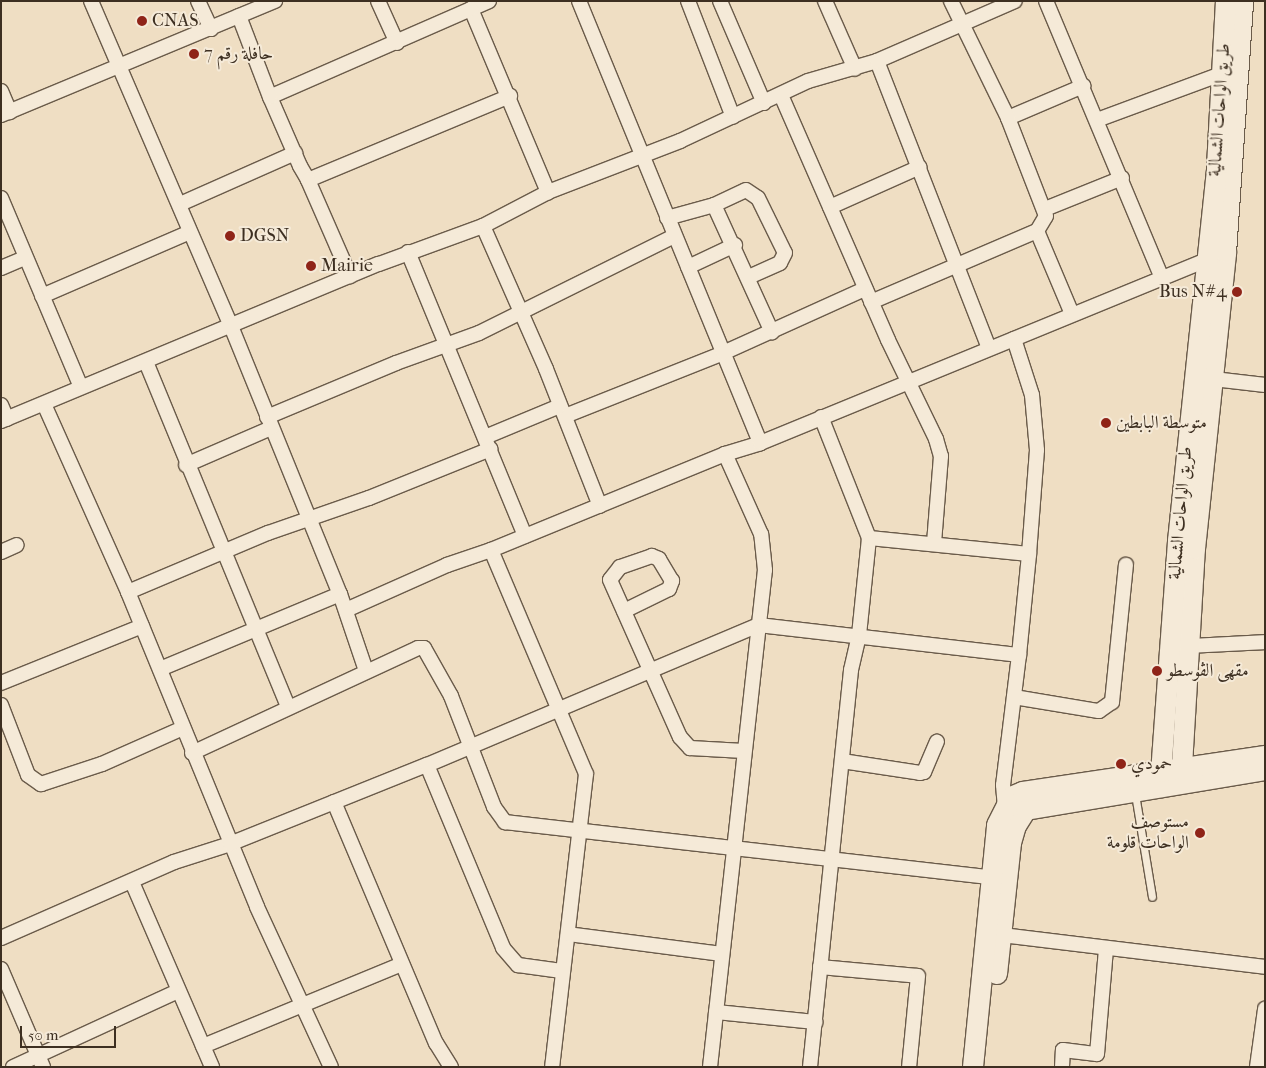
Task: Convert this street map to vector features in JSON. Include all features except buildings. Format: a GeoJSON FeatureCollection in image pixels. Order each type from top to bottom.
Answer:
{"type":"FeatureCollection","features":[{"type":"Feature","properties":{"kind":"main road","name":"طريق الواحات الشمالية"},"geometry":{"type":"LineString","coordinates":[[1159,779],[1224,73],[1226,1]]}},
{"type":"Feature","properties":{"kind":"main road","name":"طريق الواحات الشمالية"},"geometry":{"type":"LineString","coordinates":[[1180,776],[1199,509],[1226,253],[1243,1]]}},
{"type":"Feature","properties":{"kind":"main road"},"geometry":{"type":"LineString","coordinates":[[1180,776],[1265,756]]}},
{"type":"Feature","properties":{"kind":"main road"},"geometry":{"type":"LineString","coordinates":[[973,1067],[997,825],[1011,797],[1023,792],[1180,776],[1265,770]]}},
{"type":"Feature","properties":{"kind":"main road"},"geometry":{"type":"LineString","coordinates":[[986,1067],[1002,935],[1008,865],[1016,826],[1026,810],[1135,791],[1159,779]]}},
{"type":"Feature","properties":{"kind":"street"},"geometry":{"type":"LineString","coordinates":[[92,1],[180,204],[310,519],[346,610],[366,671]]}},
{"type":"Feature","properties":{"kind":"street"},"geometry":{"type":"LineString","coordinates":[[198,1],[211,29]]}},
{"type":"Feature","properties":{"kind":"street"},"geometry":{"type":"LineString","coordinates":[[1,91],[5,114],[275,1]]}},
{"type":"Feature","properties":{"kind":"street"},"geometry":{"type":"LineString","coordinates":[[378,1],[397,43]]}},
{"type":"Feature","properties":{"kind":"street"},"geometry":{"type":"LineString","coordinates":[[270,97],[397,43],[489,1]]}},
{"type":"Feature","properties":{"kind":"street"},"geometry":{"type":"LineString","coordinates":[[579,1],[760,443]]}},
{"type":"Feature","properties":{"kind":"street"},"geometry":{"type":"LineString","coordinates":[[688,1],[733,117]]}},
{"type":"Feature","properties":{"kind":"street"},"geometry":{"type":"LineString","coordinates":[[720,1],[764,102]]}},
{"type":"Feature","properties":{"kind":"street"},"geometry":{"type":"LineString","coordinates":[[825,1],[855,69]]}},
{"type":"Feature","properties":{"kind":"street"},"geometry":{"type":"LineString","coordinates":[[128,592],[310,519],[562,411],[723,353],[868,295],[957,266],[1037,231],[1046,216],[1045,209],[1008,118],[964,23],[951,1]]}},
{"type":"Feature","properties":{"kind":"street"},"geometry":{"type":"LineString","coordinates":[[1,405],[4,420],[408,252],[483,226],[548,192],[641,156],[733,117],[808,81],[855,69],[877,61],[1015,1]]}},
{"type":"Feature","properties":{"kind":"street"},"geometry":{"type":"LineString","coordinates":[[1046,1],[1162,276]]}},
{"type":"Feature","properties":{"kind":"street"},"geometry":{"type":"LineString","coordinates":[[471,9],[510,96],[548,192]]}},
{"type":"Feature","properties":{"kind":"street"},"geometry":{"type":"LineString","coordinates":[[239,16],[270,97],[350,276]]}},
{"type":"Feature","properties":{"kind":"street"},"geometry":{"type":"LineString","coordinates":[[877,61],[920,167],[989,348]]}},
{"type":"Feature","properties":{"kind":"street"},"geometry":{"type":"LineString","coordinates":[[1097,120],[1224,73]]}},
{"type":"Feature","properties":{"kind":"street"},"geometry":{"type":"LineString","coordinates":[[1008,118],[1083,86]]}},
{"type":"Feature","properties":{"kind":"street"},"geometry":{"type":"LineString","coordinates":[[781,95],[868,295],[910,381],[941,456],[934,543]]}},
{"type":"Feature","properties":{"kind":"street"},"geometry":{"type":"LineString","coordinates":[[308,180],[510,96]]}},
{"type":"Feature","properties":{"kind":"street"},"geometry":{"type":"LineString","coordinates":[[180,204],[295,153]]}},
{"type":"Feature","properties":{"kind":"street"},"geometry":{"type":"LineString","coordinates":[[830,207],[920,167]]}},
{"type":"Feature","properties":{"kind":"street"},"geometry":{"type":"LineString","coordinates":[[1045,209],[1122,178]]}},
{"type":"Feature","properties":{"kind":"street"},"geometry":{"type":"LineString","coordinates":[[667,218],[714,205],[746,190],[758,198],[785,253],[780,263],[749,277]]}},
{"type":"Feature","properties":{"kind":"street"},"geometry":{"type":"LineString","coordinates":[[1,198],[81,387]]}},
{"type":"Feature","properties":{"kind":"street"},"geometry":{"type":"LineString","coordinates":[[714,205],[735,245],[772,332]]}},
{"type":"Feature","properties":{"kind":"street"},"geometry":{"type":"LineString","coordinates":[[483,226],[522,314],[600,506]]}},
{"type":"Feature","properties":{"kind":"street"},"geometry":{"type":"LineString","coordinates":[[1037,231],[1072,314]]}},
{"type":"Feature","properties":{"kind":"street"},"geometry":{"type":"LineString","coordinates":[[42,296],[190,232]]}},
{"type":"Feature","properties":{"kind":"street"},"geometry":{"type":"LineString","coordinates":[[186,465],[269,423],[396,363],[446,347],[522,314],[674,236]]}},
{"type":"Feature","properties":{"kind":"street"},"geometry":{"type":"LineString","coordinates":[[688,267],[735,245]]}},
{"type":"Feature","properties":{"kind":"street"},"geometry":{"type":"LineString","coordinates":[[408,252],[525,536]]}},
{"type":"Feature","properties":{"kind":"street"},"geometry":{"type":"LineString","coordinates":[[346,610],[448,564],[491,550],[725,454],[760,443],[989,348],[1014,340],[1162,276],[1226,253]]}},
{"type":"Feature","properties":{"kind":"street"},"geometry":{"type":"LineString","coordinates":[[1,268],[25,258]]}},
{"type":"Feature","properties":{"kind":"street"},"geometry":{"type":"LineString","coordinates":[[1014,340],[1032,394],[1037,450],[1020,655],[1003,785],[1004,808],[1016,826]]}},
{"type":"Feature","properties":{"kind":"street"},"geometry":{"type":"LineString","coordinates":[[146,362],[186,465],[288,707]]}},
{"type":"Feature","properties":{"kind":"street"},"geometry":{"type":"LineString","coordinates":[[1214,378],[1265,385]]}},
{"type":"Feature","properties":{"kind":"street"},"geometry":{"type":"LineString","coordinates":[[44,404],[128,592],[230,844],[331,1067]]}},
{"type":"Feature","properties":{"kind":"street"},"geometry":{"type":"LineString","coordinates":[[810,1067],[851,670],[859,635],[869,538],[821,417]]}},
{"type":"Feature","properties":{"kind":"street"},"geometry":{"type":"LineString","coordinates":[[710,1067],[732,848],[759,624],[765,550],[754,516],[725,454]]}},
{"type":"Feature","properties":{"kind":"street"},"geometry":{"type":"LineString","coordinates":[[869,538],[1029,554]]}},
{"type":"Feature","properties":{"kind":"street"},"geometry":{"type":"LineString","coordinates":[[1,552],[16,546]]}},
{"type":"Feature","properties":{"kind":"street"},"geometry":{"type":"LineString","coordinates":[[491,550],[561,709],[586,774],[552,1067]]}},
{"type":"Feature","properties":{"kind":"street"},"geometry":{"type":"LineString","coordinates":[[624,611],[669,589],[672,581],[666,566],[652,556],[620,567],[610,580],[651,671],[685,745],[744,751]]}},
{"type":"Feature","properties":{"kind":"street"},"geometry":{"type":"LineString","coordinates":[[1014,697],[1099,711],[1112,702],[1126,566]]}},
{"type":"Feature","properties":{"kind":"street"},"geometry":{"type":"LineString","coordinates":[[160,669],[340,594]]}},
{"type":"Feature","properties":{"kind":"street"},"geometry":{"type":"LineString","coordinates":[[1,938],[174,862],[230,844],[427,765],[759,624],[1020,655]]}},
{"type":"Feature","properties":{"kind":"street"},"geometry":{"type":"LineString","coordinates":[[1,683],[142,626]]}},
{"type":"Feature","properties":{"kind":"street"},"geometry":{"type":"LineString","coordinates":[[1189,646],[1265,642]]}},
{"type":"Feature","properties":{"kind":"street"},"geometry":{"type":"LineString","coordinates":[[192,753],[366,671],[424,648],[451,696],[494,807],[505,822],[993,878]]}},
{"type":"Feature","properties":{"kind":"street"},"geometry":{"type":"LineString","coordinates":[[1,705],[28,775],[41,784],[102,764],[183,728]]}},
{"type":"Feature","properties":{"kind":"street"},"geometry":{"type":"LineString","coordinates":[[842,761],[920,773],[924,772],[937,742]]}},
{"type":"Feature","properties":{"kind":"street"},"geometry":{"type":"LineString","coordinates":[[427,765],[502,948],[518,965],[562,971]]}},
{"type":"Feature","properties":{"kind":"street"},"geometry":{"type":"LineString","coordinates":[[334,802],[436,1043],[451,1067]]}},
{"type":"Feature","properties":{"kind":"street"},"geometry":{"type":"LineString","coordinates":[[132,882],[212,1067]]}},
{"type":"Feature","properties":{"kind":"street"},"geometry":{"type":"LineString","coordinates":[[568,934],[721,954]]}},
{"type":"Feature","properties":{"kind":"street"},"geometry":{"type":"LineString","coordinates":[[1002,935],[1265,967]]}},
{"type":"Feature","properties":{"kind":"street"},"geometry":{"type":"LineString","coordinates":[[1062,1067],[1063,1050],[1097,1054],[1106,948]]}},
{"type":"Feature","properties":{"kind":"street"},"geometry":{"type":"LineString","coordinates":[[203,1046],[303,1003],[402,964]]}},
{"type":"Feature","properties":{"kind":"street"},"geometry":{"type":"LineString","coordinates":[[820,966],[918,976],[909,1067]]}},
{"type":"Feature","properties":{"kind":"street"},"geometry":{"type":"LineString","coordinates":[[1,969],[41,1061]]}},
{"type":"Feature","properties":{"kind":"street"},"geometry":{"type":"LineString","coordinates":[[13,1067],[41,1061],[119,1016],[178,991]]}},
{"type":"Feature","properties":{"kind":"street"},"geometry":{"type":"LineString","coordinates":[[1257,1067],[1265,1009]]}},
{"type":"Feature","properties":{"kind":"street"},"geometry":{"type":"LineString","coordinates":[[716,1012],[815,1022]]}},
{"type":"Feature","properties":{"kind":"lane"},"geometry":{"type":"LineString","coordinates":[[1135,791],[1152,897]]}},
{"type":"Feature","properties":{"kind":"place","name":"CNAS"},"geometry":{"type":"Point","coordinates":[142,21]}},
{"type":"Feature","properties":{"kind":"place","name":"حافلة رقم 7"},"geometry":{"type":"Point","coordinates":[194,54]}},
{"type":"Feature","properties":{"kind":"place","name":"DGSN"},"geometry":{"type":"Point","coordinates":[230,236]}},
{"type":"Feature","properties":{"kind":"place","name":"Mairie"},"geometry":{"type":"Point","coordinates":[311,266]}},
{"type":"Feature","properties":{"kind":"place","name":"Bus N#4"},"geometry":{"type":"Point","coordinates":[1237,292]}},
{"type":"Feature","properties":{"kind":"place","name":"متوسطة البابطين"},"geometry":{"type":"Point","coordinates":[1106,423]}},
{"type":"Feature","properties":{"kind":"place","name":"مقهى الڨوسطو"},"geometry":{"type":"Point","coordinates":[1157,671]}},
{"type":"Feature","properties":{"kind":"place","name":"حمودي"},"geometry":{"type":"Point","coordinates":[1121,764]}},
{"type":"Feature","properties":{"kind":"place","name":"مستوصف الواحات قلومة"},"geometry":{"type":"Point","coordinates":[1200,833]}}]}
